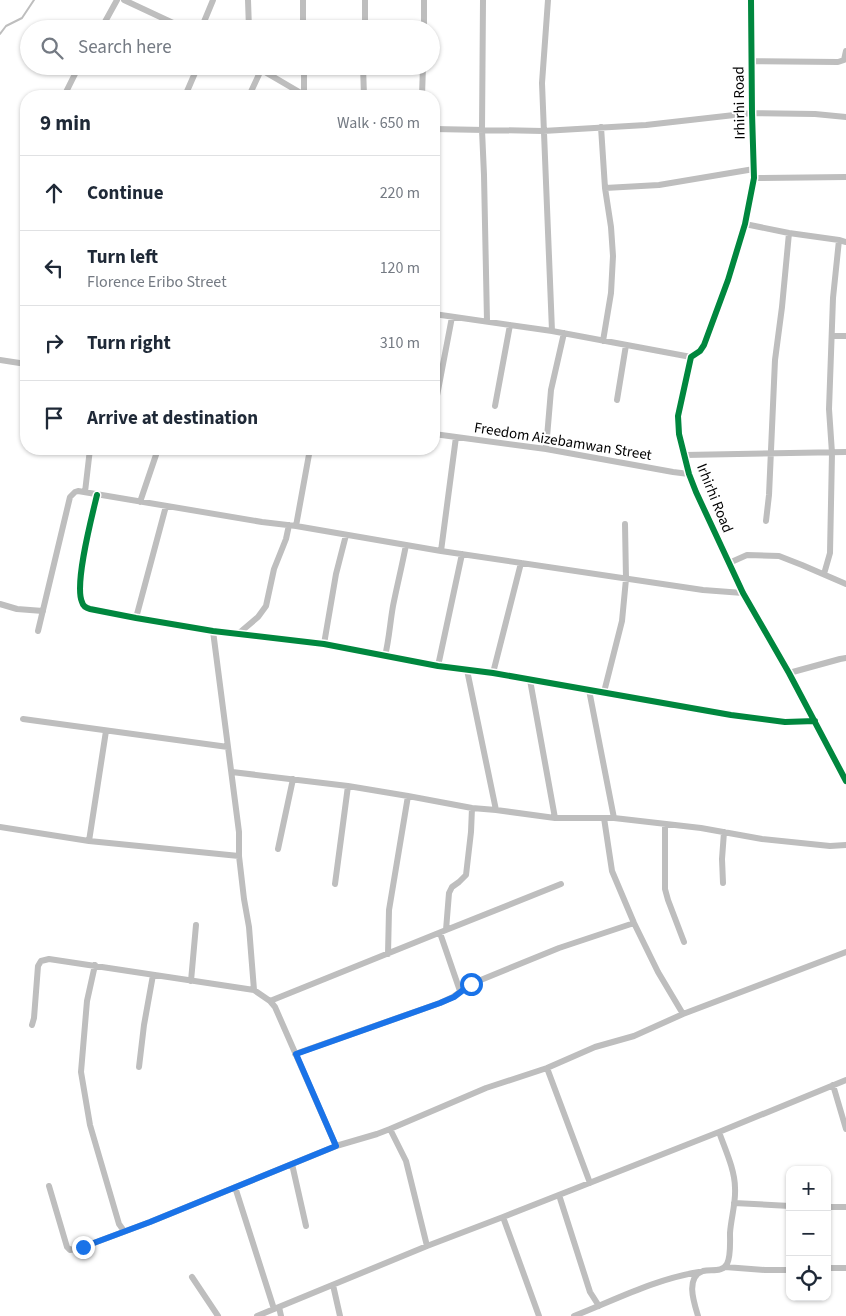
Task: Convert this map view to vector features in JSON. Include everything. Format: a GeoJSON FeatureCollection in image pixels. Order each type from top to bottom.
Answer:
{"type":"FeatureCollection","features":[{"type":"Feature","properties":{"kind":"street"},"geometry":{"type":"LineString","coordinates":[[106,20],[117,0]]}},
{"type":"Feature","properties":{"kind":"street"},"geometry":{"type":"LineString","coordinates":[[124,0],[167,20]]}},
{"type":"Feature","properties":{"kind":"street"},"geometry":{"type":"LineString","coordinates":[[205,20],[213,0]]}},
{"type":"Feature","properties":{"kind":"street"},"geometry":{"type":"LineString","coordinates":[[248,0],[249,20]]}},
{"type":"Feature","properties":{"kind":"street"},"geometry":{"type":"LineString","coordinates":[[303,0],[303,20]]}},
{"type":"Feature","properties":{"kind":"street"},"geometry":{"type":"LineString","coordinates":[[365,0],[365,20]]}},
{"type":"Feature","properties":{"kind":"street"},"geometry":{"type":"LineString","coordinates":[[424,0],[424,20]]}},
{"type":"Feature","properties":{"kind":"street"},"geometry":{"type":"LineString","coordinates":[[483,0],[482,130],[485,195],[486,321]]}},
{"type":"Feature","properties":{"kind":"street"},"geometry":{"type":"LineString","coordinates":[[548,0],[542,83],[552,331]]}},
{"type":"Feature","properties":{"kind":"street","name":"Irhirhi Road"},"geometry":{"type":"LineString","coordinates":[[751,0],[754,178],[745,224],[728,280],[704,345],[700,351],[691,357],[678,416],[679,434],[686,455],[689,474],[728,563],[846,781]]}},
{"type":"Feature","properties":{"kind":"street"},"geometry":{"type":"LineString","coordinates":[[751,61],[838,62],[844,60],[846,51]]}},
{"type":"Feature","properties":{"kind":"street"},"geometry":{"type":"LineString","coordinates":[[67,90],[74,75]]}},
{"type":"Feature","properties":{"kind":"street"},"geometry":{"type":"LineString","coordinates":[[188,90],[194,75]]}},
{"type":"Feature","properties":{"kind":"street"},"geometry":{"type":"LineString","coordinates":[[251,90],[256,75]]}},
{"type":"Feature","properties":{"kind":"street"},"geometry":{"type":"LineString","coordinates":[[270,75],[295,90]]}},
{"type":"Feature","properties":{"kind":"street"},"geometry":{"type":"LineString","coordinates":[[304,75],[305,90]]}},
{"type":"Feature","properties":{"kind":"street"},"geometry":{"type":"LineString","coordinates":[[363,75],[364,90]]}},
{"type":"Feature","properties":{"kind":"street"},"geometry":{"type":"LineString","coordinates":[[422,90],[423,75]]}},
{"type":"Feature","properties":{"kind":"street"},"geometry":{"type":"LineString","coordinates":[[440,129],[543,131],[646,125],[752,112],[846,117]]}},
{"type":"Feature","properties":{"kind":"street"},"geometry":{"type":"LineString","coordinates":[[601,127],[605,188],[613,256],[611,293],[603,340]]}},
{"type":"Feature","properties":{"kind":"street"},"geometry":{"type":"LineString","coordinates":[[605,188],[659,185],[754,169]]}},
{"type":"Feature","properties":{"kind":"street"},"geometry":{"type":"LineString","coordinates":[[754,178],[846,177]]}},
{"type":"Feature","properties":{"kind":"street"},"geometry":{"type":"LineString","coordinates":[[745,224],[846,242]]}},
{"type":"Feature","properties":{"kind":"street"},"geometry":{"type":"LineString","coordinates":[[766,521],[769,495],[775,360],[789,233]]}},
{"type":"Feature","properties":{"kind":"street"},"geometry":{"type":"LineString","coordinates":[[824,574],[830,553],[832,453],[828,409],[833,298],[839,240]]}},
{"type":"Feature","properties":{"kind":"street"},"geometry":{"type":"LineString","coordinates":[[440,315],[564,333],[691,357]]}},
{"type":"Feature","properties":{"kind":"street"},"geometry":{"type":"LineString","coordinates":[[440,380],[452,316]]}},
{"type":"Feature","properties":{"kind":"street"},"geometry":{"type":"LineString","coordinates":[[495,406],[510,325]]}},
{"type":"Feature","properties":{"kind":"street"},"geometry":{"type":"LineString","coordinates":[[546,449],[551,390],[564,333]]}},
{"type":"Feature","properties":{"kind":"street"},"geometry":{"type":"LineString","coordinates":[[832,336],[846,336]]}},
{"type":"Feature","properties":{"kind":"street"},"geometry":{"type":"LineString","coordinates":[[617,400],[626,345]]}},
{"type":"Feature","properties":{"kind":"street"},"geometry":{"type":"LineString","coordinates":[[0,360],[20,363]]}},
{"type":"Feature","properties":{"kind":"street","name":"Freedom Aizebamwan Street"},"geometry":{"type":"LineString","coordinates":[[440,435],[546,449],[689,474]]}},
{"type":"Feature","properties":{"kind":"street"},"geometry":{"type":"LineString","coordinates":[[441,552],[456,437]]}},
{"type":"Feature","properties":{"kind":"street"},"geometry":{"type":"LineString","coordinates":[[686,455],[846,452]]}},
{"type":"Feature","properties":{"kind":"street"},"geometry":{"type":"LineString","coordinates":[[85,492],[89,455]]}},
{"type":"Feature","properties":{"kind":"street"},"geometry":{"type":"LineString","coordinates":[[140,502],[156,455]]}},
{"type":"Feature","properties":{"kind":"street"},"geometry":{"type":"LineString","coordinates":[[238,634],[258,617],[266,606],[274,569],[293,525],[309,455]]}},
{"type":"Feature","properties":{"kind":"street"},"geometry":{"type":"LineString","coordinates":[[38,631],[70,497],[75,492],[85,492],[262,522],[293,525],[441,552],[703,590],[743,593]]}},
{"type":"Feature","properties":{"kind":"street"},"geometry":{"type":"LineString","coordinates":[[97,495],[80,579],[81,601],[90,610],[213,631],[324,644],[438,666],[493,673],[731,715],[785,722],[814,721]]}},
{"type":"Feature","properties":{"kind":"street"},"geometry":{"type":"LineString","coordinates":[[136,618],[166,506]]}},
{"type":"Feature","properties":{"kind":"street"},"geometry":{"type":"LineString","coordinates":[[604,692],[622,621],[626,579],[625,524]]}},
{"type":"Feature","properties":{"kind":"street"},"geometry":{"type":"LineString","coordinates":[[324,644],[336,574],[346,535]]}},
{"type":"Feature","properties":{"kind":"street"},"geometry":{"type":"LineString","coordinates":[[385,656],[389,643],[393,605],[406,546]]}},
{"type":"Feature","properties":{"kind":"street"},"geometry":{"type":"LineString","coordinates":[[438,666],[462,554]]}},
{"type":"Feature","properties":{"kind":"street"},"geometry":{"type":"LineString","coordinates":[[728,563],[747,555],[779,556],[846,584]]}},
{"type":"Feature","properties":{"kind":"street"},"geometry":{"type":"LineString","coordinates":[[493,673],[521,563]]}},
{"type":"Feature","properties":{"kind":"street"},"geometry":{"type":"LineString","coordinates":[[0,604],[17,609],[43,610]]}},
{"type":"Feature","properties":{"kind":"street"},"geometry":{"type":"LineString","coordinates":[[213,631],[239,832],[239,856],[254,990]]}},
{"type":"Feature","properties":{"kind":"street"},"geometry":{"type":"LineString","coordinates":[[789,673],[846,658]]}},
{"type":"Feature","properties":{"kind":"street"},"geometry":{"type":"LineString","coordinates":[[467,670],[496,810]]}},
{"type":"Feature","properties":{"kind":"street"},"geometry":{"type":"LineString","coordinates":[[530,680],[555,818]]}},
{"type":"Feature","properties":{"kind":"street"},"geometry":{"type":"LineString","coordinates":[[589,690],[614,818]]}},
{"type":"Feature","properties":{"kind":"street"},"geometry":{"type":"LineString","coordinates":[[23,719],[228,747]]}},
{"type":"Feature","properties":{"kind":"street"},"geometry":{"type":"LineString","coordinates":[[89,841],[106,731]]}},
{"type":"Feature","properties":{"kind":"street"},"geometry":{"type":"LineString","coordinates":[[232,772],[348,786],[472,808],[555,818],[614,818],[724,832],[762,839],[830,846],[846,845]]}},
{"type":"Feature","properties":{"kind":"street"},"geometry":{"type":"LineString","coordinates":[[278,849],[293,779]]}},
{"type":"Feature","properties":{"kind":"street"},"geometry":{"type":"LineString","coordinates":[[335,884],[348,786]]}},
{"type":"Feature","properties":{"kind":"street"},"geometry":{"type":"LineString","coordinates":[[388,954],[389,910],[408,796]]}},
{"type":"Feature","properties":{"kind":"street"},"geometry":{"type":"LineString","coordinates":[[460,991],[443,932],[449,893],[452,887],[466,875],[472,808]]}},
{"type":"Feature","properties":{"kind":"street"},"geometry":{"type":"LineString","coordinates":[[604,818],[612,871],[634,923],[658,972],[683,1014]]}},
{"type":"Feature","properties":{"kind":"street"},"geometry":{"type":"LineString","coordinates":[[665,824],[665,888],[684,942]]}},
{"type":"Feature","properties":{"kind":"street"},"geometry":{"type":"LineString","coordinates":[[0,827],[89,841],[239,856]]}},
{"type":"Feature","properties":{"kind":"street"},"geometry":{"type":"LineString","coordinates":[[723,884],[724,832]]}},
{"type":"Feature","properties":{"kind":"street"},"geometry":{"type":"LineString","coordinates":[[270,1001],[561,884]]}},
{"type":"Feature","properties":{"kind":"street"},"geometry":{"type":"LineString","coordinates":[[296,1054],[440,1003],[454,997],[471,984],[559,948],[634,923]]}},
{"type":"Feature","properties":{"kind":"street"},"geometry":{"type":"LineString","coordinates":[[191,981],[196,925]]}},
{"type":"Feature","properties":{"kind":"street"},"geometry":{"type":"LineString","coordinates":[[49,1186],[66,1247],[70,1250],[83,1247],[336,1146],[390,1129],[486,1088],[547,1068],[595,1048],[634,1036],[683,1014],[846,952]]}},
{"type":"Feature","properties":{"kind":"street"},"geometry":{"type":"LineString","coordinates":[[32,1025],[38,966],[41,962],[49,959],[254,990],[270,1001],[275,1007],[336,1146]]}},
{"type":"Feature","properties":{"kind":"street"},"geometry":{"type":"LineString","coordinates":[[95,965],[87,1001],[81,1072],[90,1125],[119,1224],[124,1232]]}},
{"type":"Feature","properties":{"kind":"street"},"geometry":{"type":"LineString","coordinates":[[139,1067],[153,975]]}},
{"type":"Feature","properties":{"kind":"street"},"geometry":{"type":"LineString","coordinates":[[547,1068],[590,1183]]}},
{"type":"Feature","properties":{"kind":"street"},"geometry":{"type":"LineString","coordinates":[[257,1316],[427,1246],[720,1132],[846,1080]]}},
{"type":"Feature","properties":{"kind":"street"},"geometry":{"type":"LineString","coordinates":[[833,1085],[846,1129]]}},
{"type":"Feature","properties":{"kind":"street"},"geometry":{"type":"LineString","coordinates":[[390,1129],[406,1161],[427,1246]]}},
{"type":"Feature","properties":{"kind":"street"},"geometry":{"type":"LineString","coordinates":[[720,1132],[736,1189],[726,1267]]}},
{"type":"Feature","properties":{"kind":"street"},"geometry":{"type":"LineString","coordinates":[[292,1164],[306,1226]]}},
{"type":"Feature","properties":{"kind":"street"},"geometry":{"type":"LineString","coordinates":[[235,1187],[276,1308],[281,1316]]}},
{"type":"Feature","properties":{"kind":"street"},"geometry":{"type":"LineString","coordinates":[[559,1195],[590,1292],[599,1306]]}},
{"type":"Feature","properties":{"kind":"street"},"geometry":{"type":"LineString","coordinates":[[734,1203],[786,1206]]}},
{"type":"Feature","properties":{"kind":"street"},"geometry":{"type":"LineString","coordinates":[[831,1207],[846,1207]]}},
{"type":"Feature","properties":{"kind":"street"},"geometry":{"type":"LineString","coordinates":[[503,1217],[539,1316]]}},
{"type":"Feature","properties":{"kind":"street"},"geometry":{"type":"LineString","coordinates":[[574,1316],[649,1286],[686,1274],[726,1267],[786,1270]]}},
{"type":"Feature","properties":{"kind":"street"},"geometry":{"type":"LineString","coordinates":[[831,1268],[846,1268]]}},
{"type":"Feature","properties":{"kind":"street"},"geometry":{"type":"LineString","coordinates":[[698,1316],[692,1282],[702,1271]]}},
{"type":"Feature","properties":{"kind":"street"},"geometry":{"type":"LineString","coordinates":[[192,1277],[218,1316]]}},
{"type":"Feature","properties":{"kind":"street"},"geometry":{"type":"LineString","coordinates":[[333,1285],[340,1316]]}},
{"type":"Feature","properties":{"kind":"waterway"},"geometry":{"type":"LineString","coordinates":[[0,34],[6,26],[22,18],[34,0]]}},
{"type":"Feature","properties":{"kind":"cycle path"},"geometry":{"type":"LineString","coordinates":[[751,0],[754,178],[745,224],[728,280],[704,345],[700,351],[691,357],[678,416],[679,434],[689,474],[696,492],[743,593],[789,673],[846,781]]}},
{"type":"Feature","properties":{"kind":"cycle path"},"geometry":{"type":"LineString","coordinates":[[97,495],[80,581],[82,602],[89,609],[213,631],[324,644],[438,666],[493,673],[731,715],[785,722],[815,721]]}},
{"type":"Feature","properties":{"kind":"route"},"geometry":{"type":"LineString","coordinates":[[83,1247],[150,1222],[336,1146],[296,1054],[440,1003],[454,997],[471,984]]}}]}
